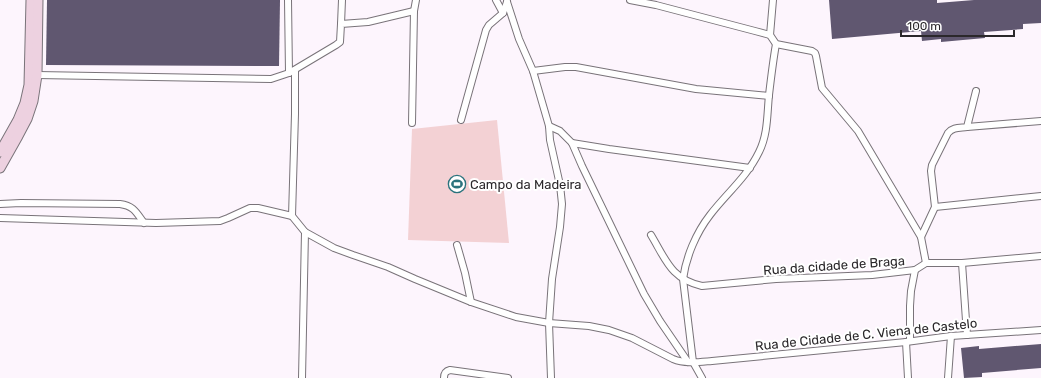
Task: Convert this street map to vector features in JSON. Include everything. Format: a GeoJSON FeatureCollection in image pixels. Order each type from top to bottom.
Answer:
{"type":"FeatureCollection","features":[{"type":"Feature","properties":{"kind":"street"},"geometry":{"type":"LineString","coordinates":[[0,152],[18,120],[25,103],[29,84],[31,0]]}},
{"type":"Feature","properties":{"kind":"street"},"geometry":{"type":"LineString","coordinates":[[0,168],[18,136],[33,102],[37,75],[38,0]]}},
{"type":"Feature","properties":{"kind":"street"},"geometry":{"type":"LineString","coordinates":[[288,0],[289,73]]}},
{"type":"Feature","properties":{"kind":"street"},"geometry":{"type":"LineString","coordinates":[[37,75],[271,79],[295,70],[340,42],[342,0]]}},
{"type":"Feature","properties":{"kind":"street"},"geometry":{"type":"LineString","coordinates":[[412,123],[414,11],[416,0]]}},
{"type":"Feature","properties":{"kind":"street"},"geometry":{"type":"LineString","coordinates":[[496,0],[503,13]]}},
{"type":"Feature","properties":{"kind":"street"},"geometry":{"type":"LineString","coordinates":[[630,0],[679,11],[770,35]]}},
{"type":"Feature","properties":{"kind":"street"},"geometry":{"type":"LineString","coordinates":[[690,362],[683,279],[687,262],[697,235],[710,215],[750,168],[765,137],[776,44],[770,35],[773,0]]}},
{"type":"Feature","properties":{"kind":"street"},"geometry":{"type":"LineString","coordinates":[[461,120],[486,30],[494,20],[503,13],[507,1]]}},
{"type":"Feature","properties":{"kind":"street"},"geometry":{"type":"LineString","coordinates":[[507,1],[519,39],[533,71],[549,126],[550,140],[560,185],[562,204],[552,279],[550,323],[551,378]]}},
{"type":"Feature","properties":{"kind":"street"},"geometry":{"type":"LineString","coordinates":[[341,24],[368,22],[414,11]]}},
{"type":"Feature","properties":{"kind":"street"},"geometry":{"type":"LineString","coordinates":[[776,44],[812,51],[815,53],[822,88],[858,131],[921,237],[926,263],[962,263],[1041,256]]}},
{"type":"Feature","properties":{"kind":"street"},"geometry":{"type":"LineString","coordinates":[[533,71],[576,67],[696,89],[769,96]]}},
{"type":"Feature","properties":{"kind":"street"},"geometry":{"type":"LineString","coordinates":[[292,216],[294,197],[295,70]]}},
{"type":"Feature","properties":{"kind":"street"},"geometry":{"type":"LineString","coordinates":[[967,127],[976,91]]}},
{"type":"Feature","properties":{"kind":"street"},"geometry":{"type":"LineString","coordinates":[[921,237],[935,207],[931,171],[932,165],[948,133],[951,130],[955,128],[1041,121]]}},
{"type":"Feature","properties":{"kind":"street"},"geometry":{"type":"LineString","coordinates":[[549,126],[560,131],[572,143],[644,294],[660,321],[702,378]]}},
{"type":"Feature","properties":{"kind":"street"},"geometry":{"type":"LineString","coordinates":[[572,143],[750,168]]}},
{"type":"Feature","properties":{"kind":"street"},"geometry":{"type":"LineString","coordinates":[[935,207],[1041,196]]}},
{"type":"Feature","properties":{"kind":"street"},"geometry":{"type":"LineString","coordinates":[[0,204],[128,205],[134,209],[144,223]]}},
{"type":"Feature","properties":{"kind":"street"},"geometry":{"type":"LineString","coordinates":[[0,218],[144,223],[220,221],[250,208],[258,208],[292,216],[305,232],[334,248],[471,302],[516,317],[550,323],[589,326],[609,330],[632,338],[676,360],[690,362]]}},
{"type":"Feature","properties":{"kind":"street"},"geometry":{"type":"LineString","coordinates":[[302,378],[305,232]]}},
{"type":"Feature","properties":{"kind":"street","name":"Rua da cidade de Braga"},"geometry":{"type":"LineString","coordinates":[[651,235],[673,271],[683,279],[693,284],[702,286],[776,279],[872,274],[915,270],[926,263]]}},
{"type":"Feature","properties":{"kind":"street"},"geometry":{"type":"LineString","coordinates":[[457,245],[471,302]]}},
{"type":"Feature","properties":{"kind":"street"},"geometry":{"type":"LineString","coordinates":[[962,263],[967,335]]}},
{"type":"Feature","properties":{"kind":"street"},"geometry":{"type":"LineString","coordinates":[[908,378],[910,306],[915,270]]}},
{"type":"Feature","properties":{"kind":"street","name":"Rua de Cidade de C. Viena de Castelo"},"geometry":{"type":"LineString","coordinates":[[690,362],[951,336],[1041,330]]}},
{"type":"Feature","properties":{"kind":"street"},"geometry":{"type":"LineString","coordinates":[[948,378],[951,336]]}},
{"type":"Feature","properties":{"kind":"street"},"geometry":{"type":"LineString","coordinates":[[444,378],[446,371],[450,370],[508,378]]}},
{"type":"Feature","properties":{"kind":"shaded area","name":"Campo da Madeira"},"geometry":{"type":"Polygon","coordinates":[[[497,120],[509,243],[408,240],[412,129],[497,120]]]}},
{"type":"Feature","properties":{"kind":"building"},"geometry":{"type":"Polygon","coordinates":[[[47,0],[280,0],[279,66],[46,65],[47,0]]]}},
{"type":"Feature","properties":{"kind":"building"},"geometry":{"type":"Polygon","coordinates":[[[829,0],[937,0],[937,3],[974,0],[1041,0],[1041,23],[1023,24],[1023,29],[984,32],[985,38],[941,42],[941,39],[922,41],[921,31],[832,39],[829,0]]]}},
{"type":"Feature","properties":{"kind":"building"},"geometry":{"type":"Polygon","coordinates":[[[1041,344],[1041,368],[982,373],[982,377],[964,378],[961,348],[979,346],[979,349],[1041,344]]]}},
{"type":"Feature","properties":{"kind":"place","name":"Campo da Madeira"},"geometry":{"type":"Point","coordinates":[457,184]}}]}
